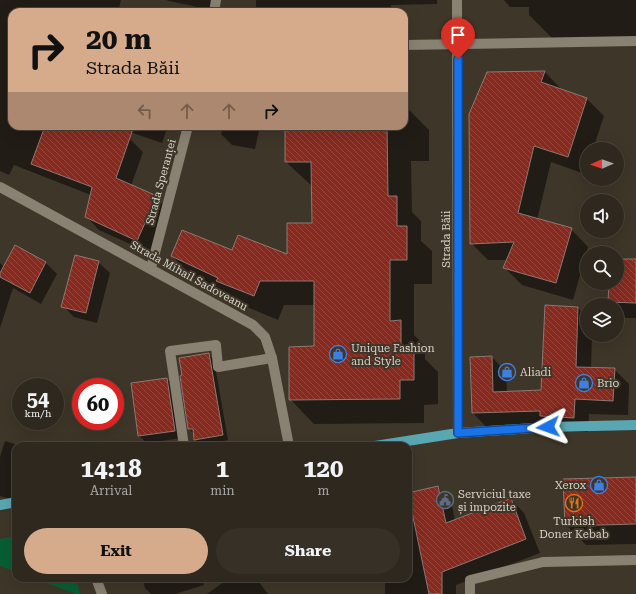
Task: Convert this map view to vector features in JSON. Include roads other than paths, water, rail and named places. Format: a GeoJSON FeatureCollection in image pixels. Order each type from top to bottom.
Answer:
{"type":"FeatureCollection","features":[{"type":"Feature","properties":{"kind":"main road"},"geometry":{"type":"LineString","coordinates":[[401,442],[458,433],[548,427],[636,425]]}},
{"type":"Feature","properties":{"kind":"main road"},"geometry":{"type":"LineString","coordinates":[[0,506],[12,503]]}},
{"type":"Feature","properties":{"kind":"street","name":"Strada Băii"},"geometry":{"type":"LineString","coordinates":[[456,0],[458,44],[458,433]]}},
{"type":"Feature","properties":{"kind":"street"},"geometry":{"type":"LineString","coordinates":[[408,45],[636,41]]}},
{"type":"Feature","properties":{"kind":"street","name":"Strada Speranței"},"geometry":{"type":"LineString","coordinates":[[151,268],[187,130]]}},
{"type":"Feature","properties":{"kind":"street","name":"Strada Mihail Sadoveanu"},"geometry":{"type":"LineString","coordinates":[[0,187],[253,324],[265,337],[272,358],[288,442]]}},
{"type":"Feature","properties":{"kind":"street"},"geometry":{"type":"LineString","coordinates":[[183,442],[170,351],[216,345],[218,367],[272,358]]}},
{"type":"Feature","properties":{"kind":"street"},"geometry":{"type":"LineString","coordinates":[[470,594],[470,580],[543,562],[636,560]]}},
{"type":"Feature","properties":{"kind":"street"},"geometry":{"type":"LineString","coordinates":[[98,582],[102,594]]}},
{"type":"Feature","properties":{"kind":"place","name":"Unique Fashion and Style"},"geometry":{"type":"Point","coordinates":[338,354]}},
{"type":"Feature","properties":{"kind":"place","name":"Aliadi"},"geometry":{"type":"Point","coordinates":[507,372]}},
{"type":"Feature","properties":{"kind":"place","name":"Brio"},"geometry":{"type":"Point","coordinates":[584,383]}},
{"type":"Feature","properties":{"kind":"place","name":"Xerox"},"geometry":{"type":"Point","coordinates":[599,485]}},
{"type":"Feature","properties":{"kind":"place","name":"Serviciul taxe și impozite"},"geometry":{"type":"Point","coordinates":[445,500]}},
{"type":"Feature","properties":{"kind":"place","name":"Turkish Doner Kebab"},"geometry":{"type":"Point","coordinates":[574,503]}}]}
